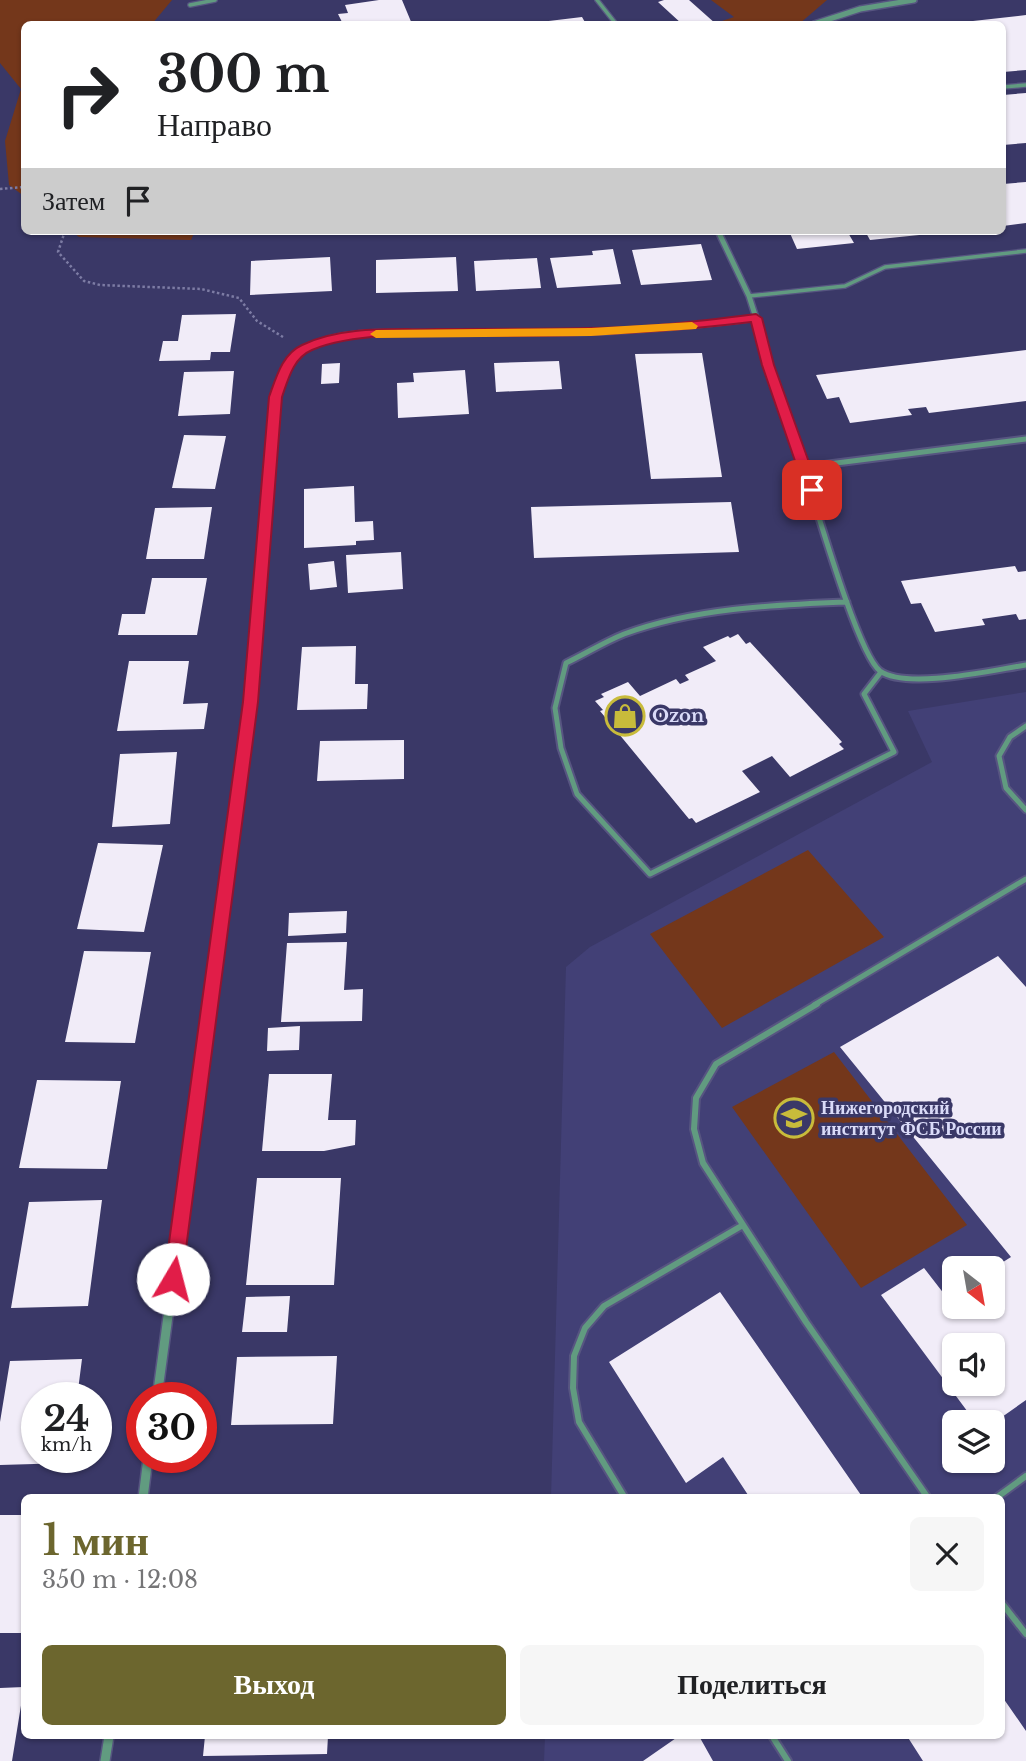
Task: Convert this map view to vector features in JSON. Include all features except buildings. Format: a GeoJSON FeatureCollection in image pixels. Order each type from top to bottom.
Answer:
{"type":"FeatureCollection","features":[{"type":"Feature","properties":{"kind":"street"},"geometry":{"type":"LineString","coordinates":[[823,21],[883,2],[914,0]]}},
{"type":"Feature","properties":{"kind":"street"},"geometry":{"type":"LineString","coordinates":[[159,1382],[250,702],[275,397],[285,370],[306,348],[346,336],[383,333],[591,332],[676,328],[756,318],[749,296],[720,235]]}},
{"type":"Feature","properties":{"kind":"street"},"geometry":{"type":"LineString","coordinates":[[144,1494],[146,1473]]}},
{"type":"Feature","properties":{"kind":"street"},"geometry":{"type":"LineString","coordinates":[[105,1761],[108,1739]]}},
{"type":"Feature","properties":{"kind":"lane"},"geometry":{"type":"LineString","coordinates":[[190,5],[215,0]]}},
{"type":"Feature","properties":{"kind":"lane"},"geometry":{"type":"LineString","coordinates":[[597,0],[614,21]]}},
{"type":"Feature","properties":{"kind":"lane"},"geometry":{"type":"LineString","coordinates":[[1006,87],[1026,85]]}},
{"type":"Feature","properties":{"kind":"lane"},"geometry":{"type":"LineString","coordinates":[[749,296],[845,286],[885,267],[1026,251]]}},
{"type":"Feature","properties":{"kind":"lane"},"geometry":{"type":"LineString","coordinates":[[756,318],[768,365],[805,467],[867,658],[881,672],[923,681],[1026,665]]}},
{"type":"Feature","properties":{"kind":"lane"},"geometry":{"type":"LineString","coordinates":[[805,467],[1026,439]]}},
{"type":"Feature","properties":{"kind":"lane"},"geometry":{"type":"LineString","coordinates":[[847,602],[798,604],[683,617],[631,632],[566,663],[555,708],[561,748],[577,794],[650,874],[894,752],[864,694],[881,672]]}},
{"type":"Feature","properties":{"kind":"lane"},"geometry":{"type":"LineString","coordinates":[[1026,726],[1010,737],[999,756],[1006,788],[1026,810]]}},
{"type":"Feature","properties":{"kind":"lane"},"geometry":{"type":"LineString","coordinates":[[926,1494],[806,1322],[703,1163],[694,1129],[696,1098],[716,1063],[1026,878]]}},
{"type":"Feature","properties":{"kind":"lane"},"geometry":{"type":"LineString","coordinates":[[623,1494],[579,1422],[573,1388],[575,1356],[585,1328],[604,1306],[743,1225]]}},
{"type":"Feature","properties":{"kind":"lane"},"geometry":{"type":"LineString","coordinates":[[1001,1494],[1026,1476]]}},
{"type":"Feature","properties":{"kind":"lane"},"geometry":{"type":"LineString","coordinates":[[1005,1607],[1026,1634]]}},
{"type":"Feature","properties":{"kind":"lane"},"geometry":{"type":"LineString","coordinates":[[774,1739],[788,1761]]}},
{"type":"Feature","properties":{"kind":"path"},"geometry":{"type":"LineString","coordinates":[[0,189],[21,187]]}},
{"type":"Feature","properties":{"kind":"path"},"geometry":{"type":"LineString","coordinates":[[64,235],[58,252],[84,281],[100,285],[201,289],[239,298],[248,315],[261,326],[306,348]]}},
{"type":"Feature","properties":{"kind":"shaded area"},"geometry":{"type":"Polygon","coordinates":[[[0,0],[172,0],[154,21],[21,21],[21,89],[0,63],[0,0]]]}},
{"type":"Feature","properties":{"kind":"shaded area"},"geometry":{"type":"Polygon","coordinates":[[[711,0],[827,0],[802,21],[722,21],[734,17],[711,0]]]}},
{"type":"Feature","properties":{"kind":"shaded area"},"geometry":{"type":"Polygon","coordinates":[[[21,89],[21,194],[9,185],[5,141],[21,89]]]}},
{"type":"Feature","properties":{"kind":"shaded area"},"geometry":{"type":"Polygon","coordinates":[[[76,235],[193,235],[191,240],[76,235]]]}},
{"type":"Feature","properties":{"kind":"shaded area","name":"Нижегородский институт ФСБ России"},"geometry":{"type":"Polygon","coordinates":[[[1026,692],[1026,1761],[544,1761],[545,1739],[1005,1739],[1005,1494],[551,1494],[566,967],[590,947],[932,762],[908,711],[1026,692]]]}},
{"type":"Feature","properties":{"kind":"shaded area"},"geometry":{"type":"Polygon","coordinates":[[[808,850],[884,937],[722,1028],[650,934],[808,850]]]}},
{"type":"Feature","properties":{"kind":"shaded area"},"geometry":{"type":"Polygon","coordinates":[[[834,1052],[967,1225],[861,1288],[732,1107],[834,1052]]]}},
{"type":"Feature","properties":{"kind":"slow traffic"},"geometry":{"type":"LineString","coordinates":[[376,334],[591,332],[692,326]]}},
{"type":"Feature","properties":{"kind":"place","name":"Ozon"},"geometry":{"type":"Point","coordinates":[625,716]}},
{"type":"Feature","properties":{"kind":"place","name":"Нижегородский институт ФСБ России"},"geometry":{"type":"Point","coordinates":[794,1118]}},
{"type":"Feature","properties":{"kind":"route"},"geometry":{"type":"LineString","coordinates":[[173,1279],[250,702],[275,397],[285,370],[295,356],[306,348],[346,336],[383,333],[591,332],[676,328],[756,318],[768,365],[812,490]]}}]}
